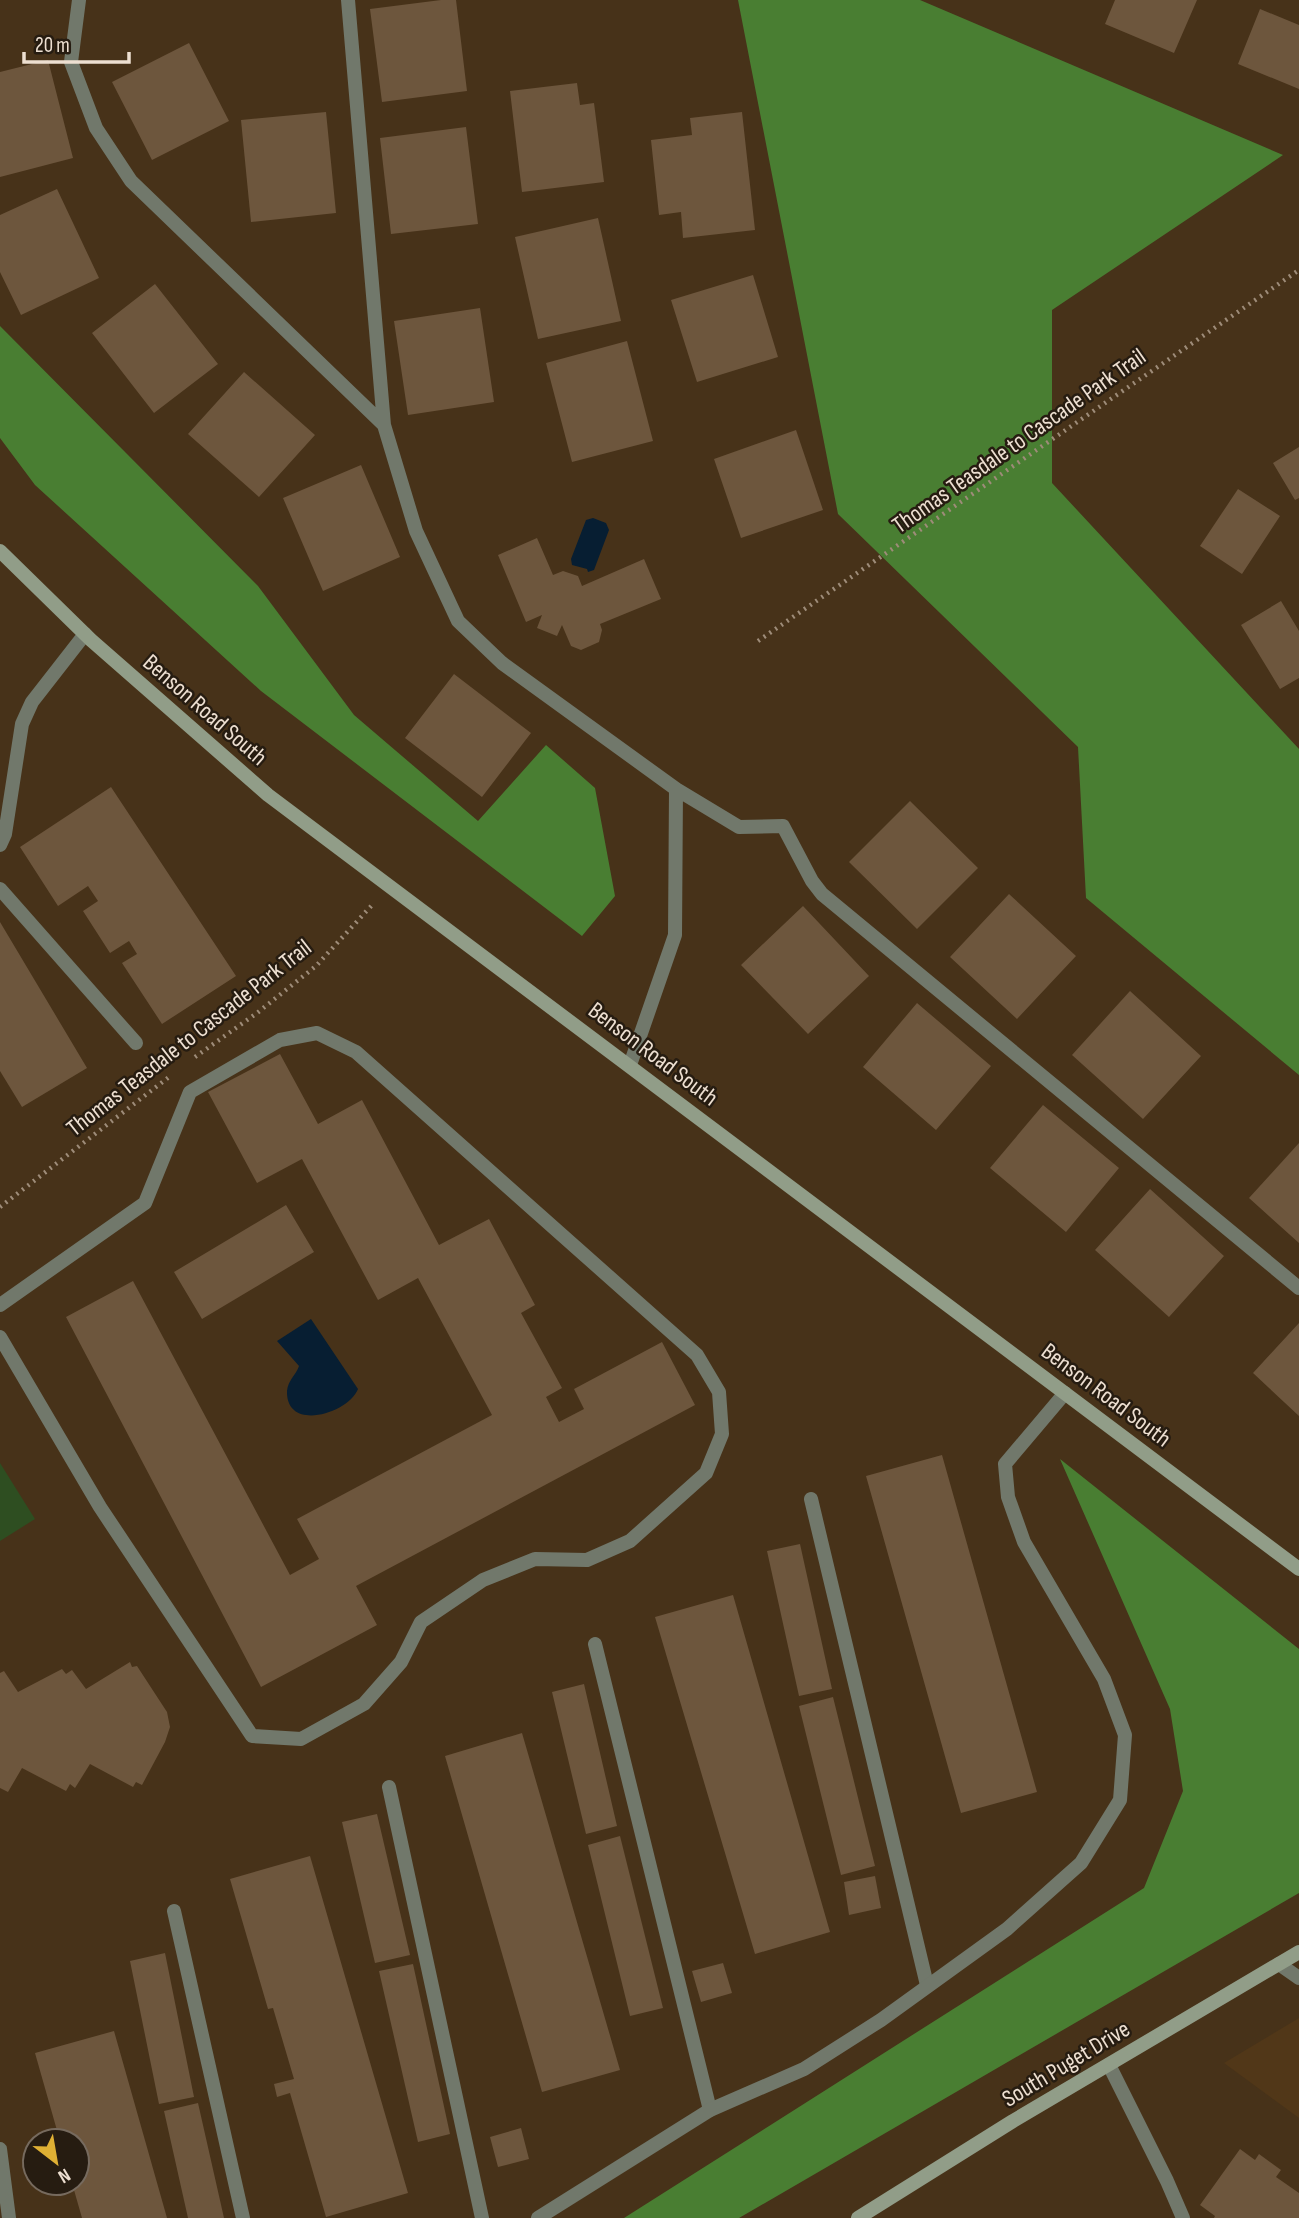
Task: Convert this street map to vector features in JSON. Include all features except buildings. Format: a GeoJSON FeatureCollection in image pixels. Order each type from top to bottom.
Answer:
{"type":"FeatureCollection","features":[{"type":"Feature","properties":{"kind":"street"},"geometry":{"type":"LineString","coordinates":[[79,0],[71,62],[96,128],[131,181],[384,425]]}},
{"type":"Feature","properties":{"kind":"street"},"geometry":{"type":"LineString","coordinates":[[348,0],[384,425],[416,531],[458,621],[502,663],[676,789],[738,827],[783,826],[812,881],[822,894],[1299,1288]]}},
{"type":"Feature","properties":{"kind":"street","name":"Benson Road South"},"geometry":{"type":"LineString","coordinates":[[0,551],[85,634],[268,795],[1299,1569]]}},
{"type":"Feature","properties":{"kind":"street"},"geometry":{"type":"LineString","coordinates":[[0,845],[5,834],[22,724],[37,694],[85,634]]}},
{"type":"Feature","properties":{"kind":"street"},"geometry":{"type":"LineString","coordinates":[[630,1065],[675,935],[676,789]]}},
{"type":"Feature","properties":{"kind":"street"},"geometry":{"type":"LineString","coordinates":[[0,889],[136,1044]]}},
{"type":"Feature","properties":{"kind":"street"},"geometry":{"type":"LineString","coordinates":[[0,1305],[145,1203],[190,1093],[280,1040],[317,1033],[356,1052],[697,1355],[719,1392],[722,1434],[706,1473],[630,1541],[587,1560],[535,1559],[483,1580],[421,1622],[401,1662],[364,1703],[301,1739],[252,1736],[100,1507],[0,1337]]}},
{"type":"Feature","properties":{"kind":"street"},"geometry":{"type":"LineString","coordinates":[[538,2218],[710,2110],[804,2069],[881,2020],[1007,1929],[1081,1863],[1120,1800],[1125,1735],[1104,1679],[1024,1542],[1008,1497],[1005,1464],[1065,1393]]}},
{"type":"Feature","properties":{"kind":"street"},"geometry":{"type":"LineString","coordinates":[[811,1499],[927,1985]]}},
{"type":"Feature","properties":{"kind":"street"},"geometry":{"type":"LineString","coordinates":[[595,1644],[710,2110]]}},
{"type":"Feature","properties":{"kind":"street"},"geometry":{"type":"LineString","coordinates":[[389,1787],[482,2218]]}},
{"type":"Feature","properties":{"kind":"street"},"geometry":{"type":"LineString","coordinates":[[174,1911],[243,2218]]}},
{"type":"Feature","properties":{"kind":"street","name":"South Puget Drive"},"geometry":{"type":"LineString","coordinates":[[858,2218],[1299,1952]]}},
{"type":"Feature","properties":{"kind":"street"},"geometry":{"type":"LineString","coordinates":[[1279,1964],[1299,1978]]}},
{"type":"Feature","properties":{"kind":"street"},"geometry":{"type":"LineString","coordinates":[[1108,2065],[1184,2218]]}},
{"type":"Feature","properties":{"kind":"street"},"geometry":{"type":"LineString","coordinates":[[0,2149],[9,2218]]}},
{"type":"Feature","properties":{"kind":"path","name":"Thomas Teasdale to Cascade Park Trail"},"geometry":{"type":"LineString","coordinates":[[758,641],[1299,270]]}},
{"type":"Feature","properties":{"kind":"path","name":"Thomas Teasdale to Cascade Park Trail"},"geometry":{"type":"LineString","coordinates":[[190,1062],[316,966],[390,885]]}},
{"type":"Feature","properties":{"kind":"path","name":"Thomas Teasdale to Cascade Park Trail"},"geometry":{"type":"LineString","coordinates":[[0,1207],[180,1069]]}},
{"type":"Feature","properties":{"kind":"shaded area"},"geometry":{"type":"Polygon","coordinates":[[[1299,2018],[1299,2118],[1224,2063],[1299,2018]]]}},
{"type":"Feature","properties":{"kind":"green space"},"geometry":{"type":"Polygon","coordinates":[[[738,0],[920,0],[1283,155],[1052,310],[1052,483],[1299,749],[1299,1075],[1086,898],[1078,747],[838,514],[738,0]]]}},
{"type":"Feature","properties":{"kind":"green space"},"geometry":{"type":"Polygon","coordinates":[[[0,326],[258,586],[354,715],[478,821],[546,745],[595,788],[615,896],[582,936],[261,691],[35,485],[0,438],[0,326]]]}},
{"type":"Feature","properties":{"kind":"green space"},"geometry":{"type":"Polygon","coordinates":[[[1060,1459],[1299,1649],[1299,1893],[739,2218],[624,2218],[1144,1888],[1183,1791],[1170,1709],[1060,1459]]]}},
{"type":"Feature","properties":{"kind":"green space"},"geometry":{"type":"Polygon","coordinates":[[[0,1463],[35,1519],[0,1541],[0,1463]]]}},
{"type":"Feature","properties":{"kind":"water"},"geometry":{"type":"Polygon","coordinates":[[[593,518],[606,523],[609,530],[594,570],[588,572],[587,569],[572,565],[571,559],[586,520],[593,518]]]}},
{"type":"Feature","properties":{"kind":"water"},"geometry":{"type":"Polygon","coordinates":[[[311,1319],[358,1389],[343,1405],[319,1415],[296,1412],[289,1404],[288,1387],[299,1366],[277,1341],[311,1319]]]}}]}
